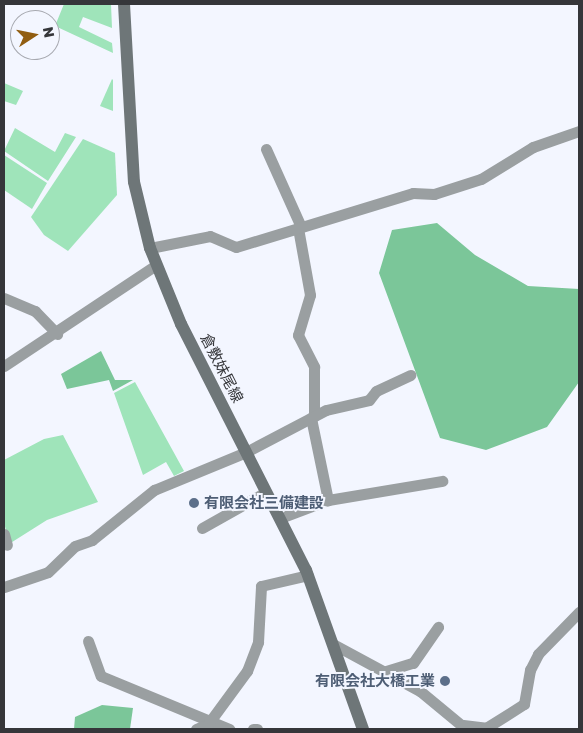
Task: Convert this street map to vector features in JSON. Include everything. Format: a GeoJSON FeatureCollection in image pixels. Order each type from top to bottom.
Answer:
{"type":"FeatureCollection","features":[{"type":"Feature","properties":{"kind":"main road","name":"倉敷妹尾線"},"geometry":{"type":"LineString","coordinates":[[124,4],[134,182],[150,248],[156,265],[246,452],[308,575],[363,729]]}},
{"type":"Feature","properties":{"kind":"street"},"geometry":{"type":"LineString","coordinates":[[150,248],[210,236],[236,247],[414,193],[434,194],[481,179],[533,147],[579,131]]}},
{"type":"Feature","properties":{"kind":"street"},"geometry":{"type":"LineString","coordinates":[[266,148],[299,227],[310,295],[298,335],[314,367],[313,417],[328,500]]}},
{"type":"Feature","properties":{"kind":"street"},"geometry":{"type":"LineString","coordinates":[[4,366],[57,334],[156,265]]}},
{"type":"Feature","properties":{"kind":"street"},"geometry":{"type":"LineString","coordinates":[[4,298],[35,311],[57,334]]}},
{"type":"Feature","properties":{"kind":"street"},"geometry":{"type":"LineString","coordinates":[[4,587],[48,572],[75,546],[92,540],[154,490],[246,452],[313,417],[369,400],[376,391],[410,375]]}},
{"type":"Feature","properties":{"kind":"street"},"geometry":{"type":"LineString","coordinates":[[280,518],[328,500],[442,481]]}},
{"type":"Feature","properties":{"kind":"street"},"geometry":{"type":"LineString","coordinates":[[202,528],[266,492]]}},
{"type":"Feature","properties":{"kind":"street"},"geometry":{"type":"LineString","coordinates":[[196,729],[208,724],[247,671],[258,642],[261,586],[308,575]]}},
{"type":"Feature","properties":{"kind":"street"},"geometry":{"type":"LineString","coordinates":[[333,644],[386,671],[464,727],[486,728],[524,704],[530,670],[538,654],[579,612]]}},
{"type":"Feature","properties":{"kind":"street"},"geometry":{"type":"LineString","coordinates":[[386,671],[413,663],[438,627]]}},
{"type":"Feature","properties":{"kind":"street"},"geometry":{"type":"LineString","coordinates":[[88,641],[101,676],[198,715],[208,724],[229,729]]}},
{"type":"Feature","properties":{"kind":"green space"},"geometry":{"type":"Polygon","coordinates":[[[64,4],[111,4],[112,28],[83,17],[79,27],[112,43],[113,53],[60,28],[60,14],[64,4]]]}},
{"type":"Feature","properties":{"kind":"green space"},"geometry":{"type":"Polygon","coordinates":[[[113,80],[113,111],[100,106],[113,80]]]}},
{"type":"Feature","properties":{"kind":"green space"},"geometry":{"type":"Polygon","coordinates":[[[4,83],[23,91],[16,105],[4,101],[4,83]]]}},
{"type":"Feature","properties":{"kind":"green space"},"geometry":{"type":"Polygon","coordinates":[[[15,128],[55,152],[65,133],[76,137],[48,181],[4,151],[15,128]]]}},
{"type":"Feature","properties":{"kind":"green space"},"geometry":{"type":"Polygon","coordinates":[[[83,139],[115,153],[117,195],[68,251],[44,235],[31,217],[83,139]]]}},
{"type":"Feature","properties":{"kind":"green space"},"geometry":{"type":"Polygon","coordinates":[[[4,155],[47,183],[32,209],[4,190],[4,155]]]}},
{"type":"Feature","properties":{"kind":"green space"},"geometry":{"type":"Polygon","coordinates":[[[437,223],[475,255],[528,286],[579,289],[579,382],[547,427],[486,450],[440,438],[379,273],[392,230],[437,223]]]}},
{"type":"Feature","properties":{"kind":"green space"},"geometry":{"type":"Polygon","coordinates":[[[101,351],[115,380],[133,380],[113,391],[109,380],[67,389],[61,374],[101,351]]]}},
{"type":"Feature","properties":{"kind":"green space"},"geometry":{"type":"Polygon","coordinates":[[[135,382],[184,471],[174,476],[166,462],[143,475],[114,393],[135,382]]]}},
{"type":"Feature","properties":{"kind":"green space"},"geometry":{"type":"Polygon","coordinates":[[[63,435],[98,502],[47,520],[9,544],[4,522],[4,460],[44,439],[63,435]]]}},
{"type":"Feature","properties":{"kind":"green space"},"geometry":{"type":"Polygon","coordinates":[[[102,705],[133,708],[130,729],[74,729],[75,717],[102,705]]]}},
{"type":"Feature","properties":{"kind":"place","name":"有限会社三備建設"},"geometry":{"type":"Point","coordinates":[194,503]}},
{"type":"Feature","properties":{"kind":"place","name":"有限会社大橋工業"},"geometry":{"type":"Point","coordinates":[445,681]}}]}
